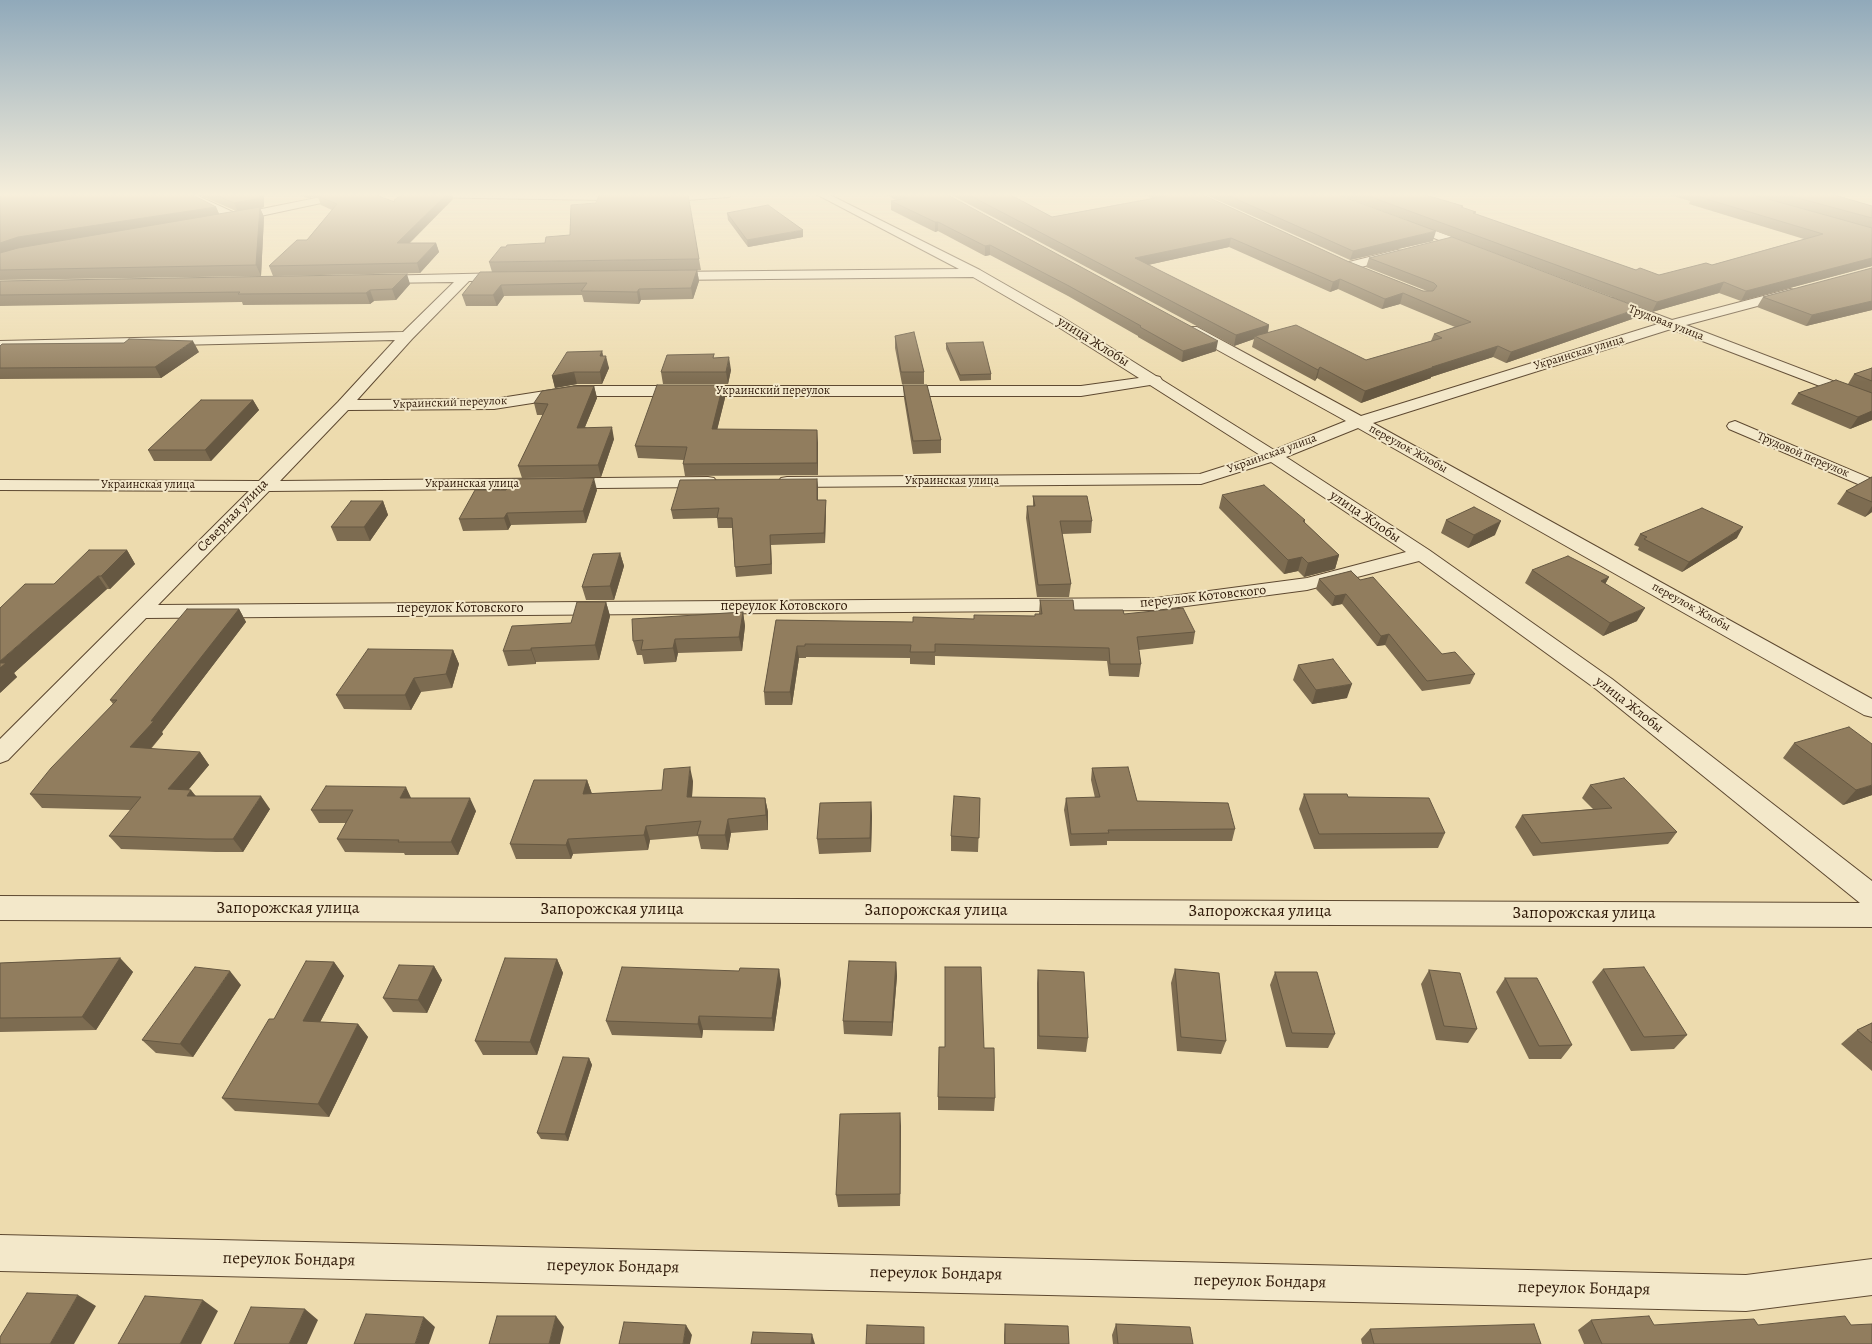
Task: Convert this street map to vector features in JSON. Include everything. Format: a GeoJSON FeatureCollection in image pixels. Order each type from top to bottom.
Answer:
{"type":"FeatureCollection","features":[{"type":"Feature","properties":{"kind":"street","name":"улица Жлобы"},"geometry":{"type":"LineString","coordinates":[[944,257],[976,273],[1057,320],[1155,380],[1422,554],[1604,684],[1872,896]]}},
{"type":"Feature","properties":{"kind":"street"},"geometry":{"type":"LineString","coordinates":[[1369,275],[1345,264],[1383,257]]}},
{"type":"Feature","properties":{"kind":"street"},"geometry":{"type":"LineString","coordinates":[[656,276],[976,273]]}},
{"type":"Feature","properties":{"kind":"street"},"geometry":{"type":"LineString","coordinates":[[370,279],[521,277]]}},
{"type":"Feature","properties":{"kind":"street","name":"Северная улица"},"geometry":{"type":"LineString","coordinates":[[0,754],[344,405],[407,336],[465,278]]}},
{"type":"Feature","properties":{"kind":"street","name":"Украинская улица"},"geometry":{"type":"LineString","coordinates":[[772,482],[1200,479],[1273,456],[1359,422],[1671,325],[1805,289]]}},
{"type":"Feature","properties":{"kind":"street","name":"Трудовая улица"},"geometry":{"type":"LineString","coordinates":[[1597,297],[1872,401]]}},
{"type":"Feature","properties":{"kind":"street","name":"переулок Жлобы"},"geometry":{"type":"LineString","coordinates":[[1178,323],[1359,422],[1872,709]]}},
{"type":"Feature","properties":{"kind":"street"},"geometry":{"type":"LineString","coordinates":[[0,345],[407,336]]}},
{"type":"Feature","properties":{"kind":"street","name":"Украинский переулок"},"geometry":{"type":"LineString","coordinates":[[344,405],[494,404],[577,391],[1081,391],[1155,380]]}},
{"type":"Feature","properties":{"kind":"street","name":"Трудовой переулок"},"geometry":{"type":"LineString","coordinates":[[1735,426],[1872,485]]}},
{"type":"Feature","properties":{"kind":"street","name":"Украинская улица"},"geometry":{"type":"LineString","coordinates":[[0,485],[263,486],[724,482]]}},
{"type":"Feature","properties":{"kind":"street","name":"переулок Котовского"},"geometry":{"type":"LineString","coordinates":[[140,612],[1156,604],[1307,584],[1422,554]]}},
{"type":"Feature","properties":{"kind":"street","name":"Запорожская улица"},"geometry":{"type":"LineString","coordinates":[[0,908],[1872,915]]}},
{"type":"Feature","properties":{"kind":"street","name":"переулок Бондаря"},"geometry":{"type":"LineString","coordinates":[[0,1253],[1746,1292],[1872,1277]]}},
{"type":"Feature","properties":{"kind":"building"},"geometry":{"type":"Polygon","coordinates":[[[0,257],[257,257],[256,265],[0,270],[0,257]]]}},
{"type":"Feature","properties":{"kind":"building"},"geometry":{"type":"Polygon","coordinates":[[[279,257],[423,257],[417,263],[269,266],[279,257]]]}},
{"type":"Feature","properties":{"kind":"building"},"geometry":{"type":"Polygon","coordinates":[[[493,257],[699,257],[699,259],[489,262],[493,257]]]}},
{"type":"Feature","properties":{"kind":"building"},"geometry":{"type":"Polygon","coordinates":[[[1013,257],[1062,257],[1218,341],[1183,351],[1069,286],[1013,257]]]}},
{"type":"Feature","properties":{"kind":"building"},"geometry":{"type":"Polygon","coordinates":[[[1087,257],[1141,257],[1135,258],[1269,325],[1236,335],[1087,257]]]}},
{"type":"Feature","properties":{"kind":"building"},"geometry":{"type":"Polygon","coordinates":[[[1274,257],[1338,257],[1423,291],[1433,291],[1437,286],[1434,283],[1369,258],[1374,257],[1504,257],[1640,308],[1511,352],[1498,346],[1432,367],[1434,367],[1365,391],[1320,367],[1318,370],[1255,336],[1296,325],[1366,360],[1442,338],[1434,334],[1471,322],[1403,293],[1385,299],[1340,279],[1333,282],[1274,257]]]}},
{"type":"Feature","properties":{"kind":"building"},"geometry":{"type":"Polygon","coordinates":[[[1534,257],[1598,257],[1636,270],[1640,268],[1659,275],[1706,263],[1712,265],[1742,257],[1872,257],[1872,258],[1746,291],[1724,282],[1657,302],[1534,257]]]}},
{"type":"Feature","properties":{"kind":"building"},"geometry":{"type":"Polygon","coordinates":[[[1872,268],[1872,301],[1812,315],[1763,297],[1872,268]]]}},
{"type":"Feature","properties":{"kind":"building"},"geometry":{"type":"Polygon","coordinates":[[[697,270],[691,288],[639,289],[637,292],[581,291],[587,283],[501,285],[493,295],[462,295],[480,272],[697,270]]]}},
{"type":"Feature","properties":{"kind":"building"},"geometry":{"type":"Polygon","coordinates":[[[407,274],[392,289],[370,290],[366,293],[238,294],[240,292],[0,295],[0,281],[407,274]]]}},
{"type":"Feature","properties":{"kind":"building"},"geometry":{"type":"Polygon","coordinates":[[[914,332],[924,372],[901,372],[895,336],[914,332]]]}},
{"type":"Feature","properties":{"kind":"building"},"geometry":{"type":"Polygon","coordinates":[[[129,339],[193,341],[155,367],[0,368],[0,346],[2,344],[124,343],[129,339]]]}},
{"type":"Feature","properties":{"kind":"building"},"geometry":{"type":"Polygon","coordinates":[[[983,342],[991,374],[960,375],[946,343],[983,342]]]}},
{"type":"Feature","properties":{"kind":"building"},"geometry":{"type":"Polygon","coordinates":[[[602,351],[600,356],[606,356],[600,372],[574,372],[552,376],[567,352],[602,351]]]}},
{"type":"Feature","properties":{"kind":"building"},"geometry":{"type":"Polygon","coordinates":[[[714,354],[713,358],[729,357],[726,372],[661,372],[667,355],[714,354]]]}},
{"type":"Feature","properties":{"kind":"building"},"geometry":{"type":"Polygon","coordinates":[[[1872,368],[1872,381],[1854,374],[1872,368]]]}},
{"type":"Feature","properties":{"kind":"building"},"geometry":{"type":"Polygon","coordinates":[[[1836,380],[1872,393],[1872,411],[1858,417],[1798,393],[1836,380]]]}},
{"type":"Feature","properties":{"kind":"building"},"geometry":{"type":"Polygon","coordinates":[[[657,385],[723,385],[712,429],[817,430],[817,463],[683,464],[687,447],[635,446],[657,385]]]}},
{"type":"Feature","properties":{"kind":"building"},"geometry":{"type":"Polygon","coordinates":[[[903,385],[927,385],[941,440],[913,441],[903,385]]]}},
{"type":"Feature","properties":{"kind":"building"},"geometry":{"type":"Polygon","coordinates":[[[574,386],[594,386],[577,428],[612,427],[598,465],[518,466],[548,404],[534,403],[542,391],[574,386]]]}},
{"type":"Feature","properties":{"kind":"building"},"geometry":{"type":"Polygon","coordinates":[[[201,400],[253,400],[205,450],[148,450],[201,400]]]}},
{"type":"Feature","properties":{"kind":"building"},"geometry":{"type":"Polygon","coordinates":[[[1872,477],[1872,502],[1846,491],[1872,477]]]}},
{"type":"Feature","properties":{"kind":"building"},"geometry":{"type":"Polygon","coordinates":[[[594,478],[583,511],[507,513],[504,518],[459,519],[475,490],[506,490],[512,479],[594,478]]]}},
{"type":"Feature","properties":{"kind":"building"},"geometry":{"type":"Polygon","coordinates":[[[817,479],[817,500],[826,500],[824,533],[770,535],[771,564],[735,567],[732,518],[717,518],[719,508],[671,510],[680,480],[817,479]]]}},
{"type":"Feature","properties":{"kind":"building"},"geometry":{"type":"Polygon","coordinates":[[[1264,485],[1305,520],[1303,521],[1339,555],[1308,563],[1302,557],[1288,560],[1222,495],[1264,485]]]}},
{"type":"Feature","properties":{"kind":"building"},"geometry":{"type":"Polygon","coordinates":[[[1033,496],[1087,496],[1092,521],[1060,521],[1071,584],[1038,585],[1027,506],[1035,506],[1033,496]]]}},
{"type":"Feature","properties":{"kind":"building"},"geometry":{"type":"Polygon","coordinates":[[[351,501],[383,501],[364,527],[331,527],[351,501]]]}},
{"type":"Feature","properties":{"kind":"building"},"geometry":{"type":"Polygon","coordinates":[[[1474,507],[1501,521],[1474,535],[1446,520],[1474,507]]]}},
{"type":"Feature","properties":{"kind":"building"},"geometry":{"type":"Polygon","coordinates":[[[1702,508],[1743,527],[1689,562],[1644,539],[1647,537],[1640,534],[1702,508]]]}},
{"type":"Feature","properties":{"kind":"building"},"geometry":{"type":"Polygon","coordinates":[[[89,550],[127,550],[101,576],[98,576],[0,661],[0,608],[25,584],[54,584],[89,550]]]}},
{"type":"Feature","properties":{"kind":"building"},"geometry":{"type":"Polygon","coordinates":[[[620,553],[610,586],[582,587],[593,554],[620,553]]]}},
{"type":"Feature","properties":{"kind":"building"},"geometry":{"type":"Polygon","coordinates":[[[1568,556],[1609,577],[1601,581],[1645,608],[1610,623],[1532,570],[1568,556]]]}},
{"type":"Feature","properties":{"kind":"building"},"geometry":{"type":"Polygon","coordinates":[[[1351,571],[1360,580],[1373,577],[1442,654],[1455,652],[1475,674],[1427,681],[1389,634],[1381,636],[1346,594],[1335,596],[1319,579],[1351,571]]]}},
{"type":"Feature","properties":{"kind":"building"},"geometry":{"type":"Polygon","coordinates":[[[1040,600],[1073,600],[1074,610],[1123,610],[1124,614],[1183,608],[1195,632],[1137,637],[1141,664],[1110,664],[1109,648],[935,644],[935,652],[910,652],[911,645],[805,644],[805,646],[797,646],[790,692],[764,692],[776,620],[913,622],[913,617],[974,619],[974,615],[1035,616],[1035,614],[1042,614],[1040,600]]]}},
{"type":"Feature","properties":{"kind":"building"},"geometry":{"type":"Polygon","coordinates":[[[577,602],[606,602],[595,645],[503,651],[512,626],[571,623],[577,602]]]}},
{"type":"Feature","properties":{"kind":"building"},"geometry":{"type":"Polygon","coordinates":[[[187,609],[239,609],[151,721],[154,721],[130,747],[200,752],[168,789],[191,790],[187,796],[261,796],[233,839],[109,836],[141,797],[30,794],[51,768],[117,700],[110,700],[187,609]]]}},
{"type":"Feature","properties":{"kind":"building"},"geometry":{"type":"Polygon","coordinates":[[[743,612],[739,637],[675,639],[673,648],[641,650],[643,640],[633,641],[632,619],[743,612]]]}},
{"type":"Feature","properties":{"kind":"building"},"geometry":{"type":"Polygon","coordinates":[[[368,649],[453,650],[446,674],[414,678],[405,695],[336,695],[368,649]]]}},
{"type":"Feature","properties":{"kind":"building"},"geometry":{"type":"Polygon","coordinates":[[[1333,659],[1352,684],[1316,690],[1298,665],[1333,659]]]}},
{"type":"Feature","properties":{"kind":"building"},"geometry":{"type":"Polygon","coordinates":[[[0,663],[6,663],[0,668],[0,663]]]}},
{"type":"Feature","properties":{"kind":"building"},"geometry":{"type":"Polygon","coordinates":[[[1849,727],[1872,744],[1872,785],[1856,790],[1794,743],[1849,727]]]}},
{"type":"Feature","properties":{"kind":"building"},"geometry":{"type":"Polygon","coordinates":[[[690,767],[687,797],[765,798],[766,815],[728,819],[725,835],[697,835],[701,821],[646,826],[644,835],[568,839],[566,845],[510,844],[534,780],[587,780],[583,794],[662,790],[664,769],[690,767]]]}},
{"type":"Feature","properties":{"kind":"building"},"geometry":{"type":"Polygon","coordinates":[[[1128,767],[1137,801],[1228,803],[1235,829],[1108,830],[1109,833],[1071,834],[1066,798],[1100,797],[1092,768],[1128,767]]]}},
{"type":"Feature","properties":{"kind":"building"},"geometry":{"type":"Polygon","coordinates":[[[1624,778],[1677,832],[1541,843],[1522,815],[1612,808],[1590,785],[1624,778]]]}},
{"type":"Feature","properties":{"kind":"building"},"geometry":{"type":"Polygon","coordinates":[[[326,786],[406,787],[400,798],[470,798],[451,842],[398,842],[399,840],[337,839],[353,810],[311,810],[326,786]]]}},
{"type":"Feature","properties":{"kind":"building"},"geometry":{"type":"Polygon","coordinates":[[[1304,794],[1347,794],[1348,797],[1429,798],[1445,833],[1319,834],[1304,794]]]}},
{"type":"Feature","properties":{"kind":"building"},"geometry":{"type":"Polygon","coordinates":[[[954,796],[980,798],[979,838],[951,836],[954,796]]]}},
{"type":"Feature","properties":{"kind":"building"},"geometry":{"type":"Polygon","coordinates":[[[871,802],[870,838],[817,839],[820,803],[871,802]]]}},
{"type":"Feature","properties":{"kind":"building"},"geometry":{"type":"Polygon","coordinates":[[[120,958],[82,1017],[0,1018],[0,963],[120,958]]]}},
{"type":"Feature","properties":{"kind":"building"},"geometry":{"type":"Polygon","coordinates":[[[505,958],[557,959],[530,1042],[475,1041],[505,958]]]}},
{"type":"Feature","properties":{"kind":"building"},"geometry":{"type":"Polygon","coordinates":[[[306,961],[334,962],[303,1021],[358,1024],[318,1104],[222,1098],[269,1019],[274,1019],[306,961]]]}},
{"type":"Feature","properties":{"kind":"building"},"geometry":{"type":"Polygon","coordinates":[[[849,961],[896,962],[892,1022],[843,1021],[849,961]]]}},
{"type":"Feature","properties":{"kind":"building"},"geometry":{"type":"Polygon","coordinates":[[[399,965],[434,966],[418,1000],[383,998],[399,965]]]}},
{"type":"Feature","properties":{"kind":"building"},"geometry":{"type":"Polygon","coordinates":[[[195,967],[230,971],[180,1044],[142,1040],[195,967]]]}},
{"type":"Feature","properties":{"kind":"building"},"geometry":{"type":"Polygon","coordinates":[[[622,967],[739,971],[740,968],[779,969],[772,1018],[699,1016],[698,1024],[606,1021],[622,967]]]}},
{"type":"Feature","properties":{"kind":"building"},"geometry":{"type":"Polygon","coordinates":[[[945,967],[981,967],[984,1048],[994,1048],[995,1098],[938,1097],[939,1047],[945,1047],[945,967]]]}},
{"type":"Feature","properties":{"kind":"building"},"geometry":{"type":"Polygon","coordinates":[[[1644,967],[1687,1035],[1644,1037],[1603,969],[1644,967]]]}},
{"type":"Feature","properties":{"kind":"building"},"geometry":{"type":"Polygon","coordinates":[[[1175,969],[1219,973],[1226,1041],[1181,1037],[1175,969]]]}},
{"type":"Feature","properties":{"kind":"building"},"geometry":{"type":"Polygon","coordinates":[[[1038,970],[1084,972],[1088,1038],[1039,1036],[1038,970]]]}},
{"type":"Feature","properties":{"kind":"building"},"geometry":{"type":"Polygon","coordinates":[[[1429,970],[1460,973],[1477,1029],[1444,1026],[1429,970]]]}},
{"type":"Feature","properties":{"kind":"building"},"geometry":{"type":"Polygon","coordinates":[[[1275,972],[1317,972],[1335,1034],[1292,1033],[1275,972]]]}},
{"type":"Feature","properties":{"kind":"building"},"geometry":{"type":"Polygon","coordinates":[[[1505,978],[1537,978],[1572,1045],[1539,1046],[1505,978]]]}},
{"type":"Feature","properties":{"kind":"building"},"geometry":{"type":"Polygon","coordinates":[[[1872,1023],[1872,1043],[1857,1030],[1872,1023]]]}},
{"type":"Feature","properties":{"kind":"building"},"geometry":{"type":"Polygon","coordinates":[[[563,1057],[589,1058],[565,1134],[537,1133],[563,1057]]]}},
{"type":"Feature","properties":{"kind":"building"},"geometry":{"type":"Polygon","coordinates":[[[900,1113],[900,1194],[836,1195],[840,1114],[900,1113]]]}},
{"type":"Feature","properties":{"kind":"building"},"geometry":{"type":"Polygon","coordinates":[[[27,1293],[78,1295],[50,1344],[0,1344],[0,1337],[27,1293]]]}},
{"type":"Feature","properties":{"kind":"building"},"geometry":{"type":"Polygon","coordinates":[[[145,1296],[203,1300],[180,1344],[118,1344],[145,1296]]]}},
{"type":"Feature","properties":{"kind":"building"},"geometry":{"type":"Polygon","coordinates":[[[251,1307],[305,1309],[289,1344],[234,1344],[251,1307]]]}},
{"type":"Feature","properties":{"kind":"building"},"geometry":{"type":"Polygon","coordinates":[[[366,1314],[424,1317],[415,1344],[354,1344],[366,1314]]]}},
{"type":"Feature","properties":{"kind":"building"},"geometry":{"type":"Polygon","coordinates":[[[497,1316],[556,1316],[549,1344],[489,1344],[497,1316]]]}},
{"type":"Feature","properties":{"kind":"building"},"geometry":{"type":"Polygon","coordinates":[[[1649,1316],[1654,1325],[1754,1319],[1758,1325],[1845,1316],[1851,1325],[1872,1324],[1872,1344],[1602,1344],[1591,1320],[1649,1316]]]}},
{"type":"Feature","properties":{"kind":"building"},"geometry":{"type":"Polygon","coordinates":[[[624,1322],[686,1325],[683,1344],[619,1344],[624,1322]]]}},
{"type":"Feature","properties":{"kind":"building"},"geometry":{"type":"Polygon","coordinates":[[[1005,1324],[1068,1326],[1069,1344],[1005,1344],[1005,1324]]]}},
{"type":"Feature","properties":{"kind":"building"},"geometry":{"type":"Polygon","coordinates":[[[1116,1324],[1190,1327],[1193,1344],[1118,1344],[1116,1324]]]}},
{"type":"Feature","properties":{"kind":"building"},"geometry":{"type":"Polygon","coordinates":[[[1534,1324],[1541,1344],[1374,1344],[1370,1329],[1534,1324]]]}},
{"type":"Feature","properties":{"kind":"building"},"geometry":{"type":"Polygon","coordinates":[[[867,1325],[924,1327],[924,1344],[866,1344],[867,1325]]]}},
{"type":"Feature","properties":{"kind":"building"},"geometry":{"type":"Polygon","coordinates":[[[753,1332],[812,1334],[811,1344],[751,1344],[753,1332]]]}}]}
